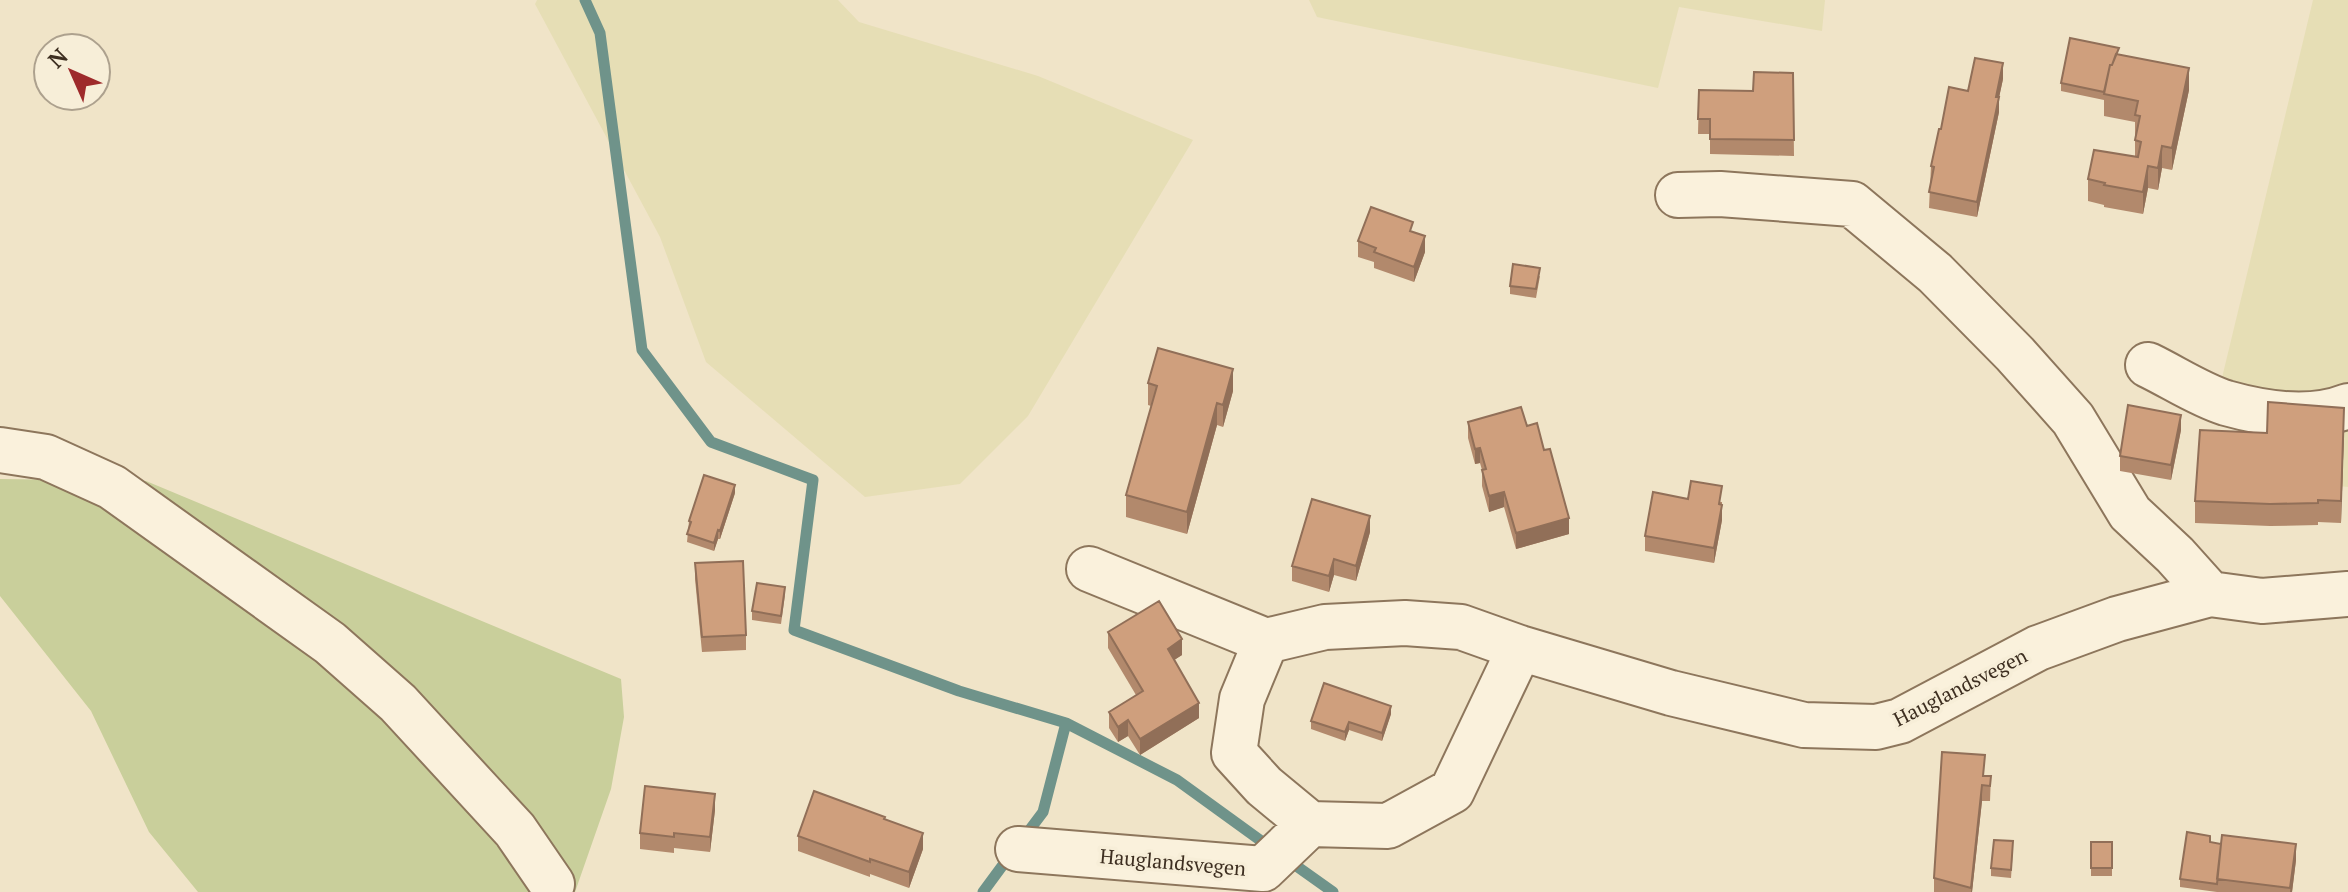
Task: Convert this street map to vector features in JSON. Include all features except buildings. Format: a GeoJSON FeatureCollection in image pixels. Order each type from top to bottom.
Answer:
{"type":"FeatureCollection","features":[{"type":"Feature","properties":{"kind":"street"},"geometry":{"type":"LineString","coordinates":[[1678,195],[1720,194],[1852,204],[1935,273],[2015,354],[2073,419],[2130,513],[2175,555],[2210,594]]}},
{"type":"Feature","properties":{"kind":"street"},"geometry":{"type":"LineString","coordinates":[[2148,365],[2225,402],[2298,416],[2330,413],[2348,406]]}},
{"type":"Feature","properties":{"kind":"street"},"geometry":{"type":"LineString","coordinates":[[0,450],[46,457],[112,487],[330,643],[398,703],[515,830],[552,884]]}},
{"type":"Feature","properties":{"kind":"street"},"geometry":{"type":"LineString","coordinates":[[1089,569],[1266,641],[1242,699],[1234,753],[1264,786],[1310,824],[1388,826],[1452,791],[1520,648]]}},
{"type":"Feature","properties":{"kind":"street","name":"Hauglandsvegen"},"geometry":{"type":"LineString","coordinates":[[1266,641],[1325,627],[1405,623],[1461,627],[1671,693],[1804,725],[1876,727],[1900,721],[2038,648],[2117,619],[2210,594],[2262,601],[2344,602]]}},
{"type":"Feature","properties":{"kind":"street","name":"Hauglandsvegen"},"geometry":{"type":"LineString","coordinates":[[1018,849],[1263,869],[1310,824]]}},
{"type":"Feature","properties":{"kind":"shaded area"},"geometry":{"type":"Polygon","coordinates":[[[537,0],[838,0],[859,22],[1038,76],[1193,140],[1028,416],[960,484],[865,497],[706,362],[660,237],[535,4],[537,0]]]}},
{"type":"Feature","properties":{"kind":"shaded area"},"geometry":{"type":"Polygon","coordinates":[[[1309,0],[1825,0],[1822,31],[1679,7],[1658,88],[1317,17],[1309,0]]]}},
{"type":"Feature","properties":{"kind":"shaded area"},"geometry":{"type":"Polygon","coordinates":[[[2313,0],[2348,0],[2348,487],[2301,482],[2214,411],[2313,0]]]}},
{"type":"Feature","properties":{"kind":"green space"},"geometry":{"type":"Polygon","coordinates":[[[0,479],[146,481],[621,679],[624,717],[611,789],[575,892],[198,892],[149,832],[91,711],[0,596],[0,479]]]}},
{"type":"Feature","properties":{"kind":"waterway"},"geometry":{"type":"LineString","coordinates":[[585,0],[600,33],[642,350],[711,442],[813,480],[794,630],[959,691],[1066,723],[1177,780],[1271,848]]}},
{"type":"Feature","properties":{"kind":"waterway"},"geometry":{"type":"LineString","coordinates":[[1022,840],[1043,812],[1066,723]]}},
{"type":"Feature","properties":{"kind":"waterway"},"geometry":{"type":"LineString","coordinates":[[983,892],[1011,854]]}},
{"type":"Feature","properties":{"kind":"waterway"},"geometry":{"type":"LineString","coordinates":[[1288,860],[1333,892]]}}]}
